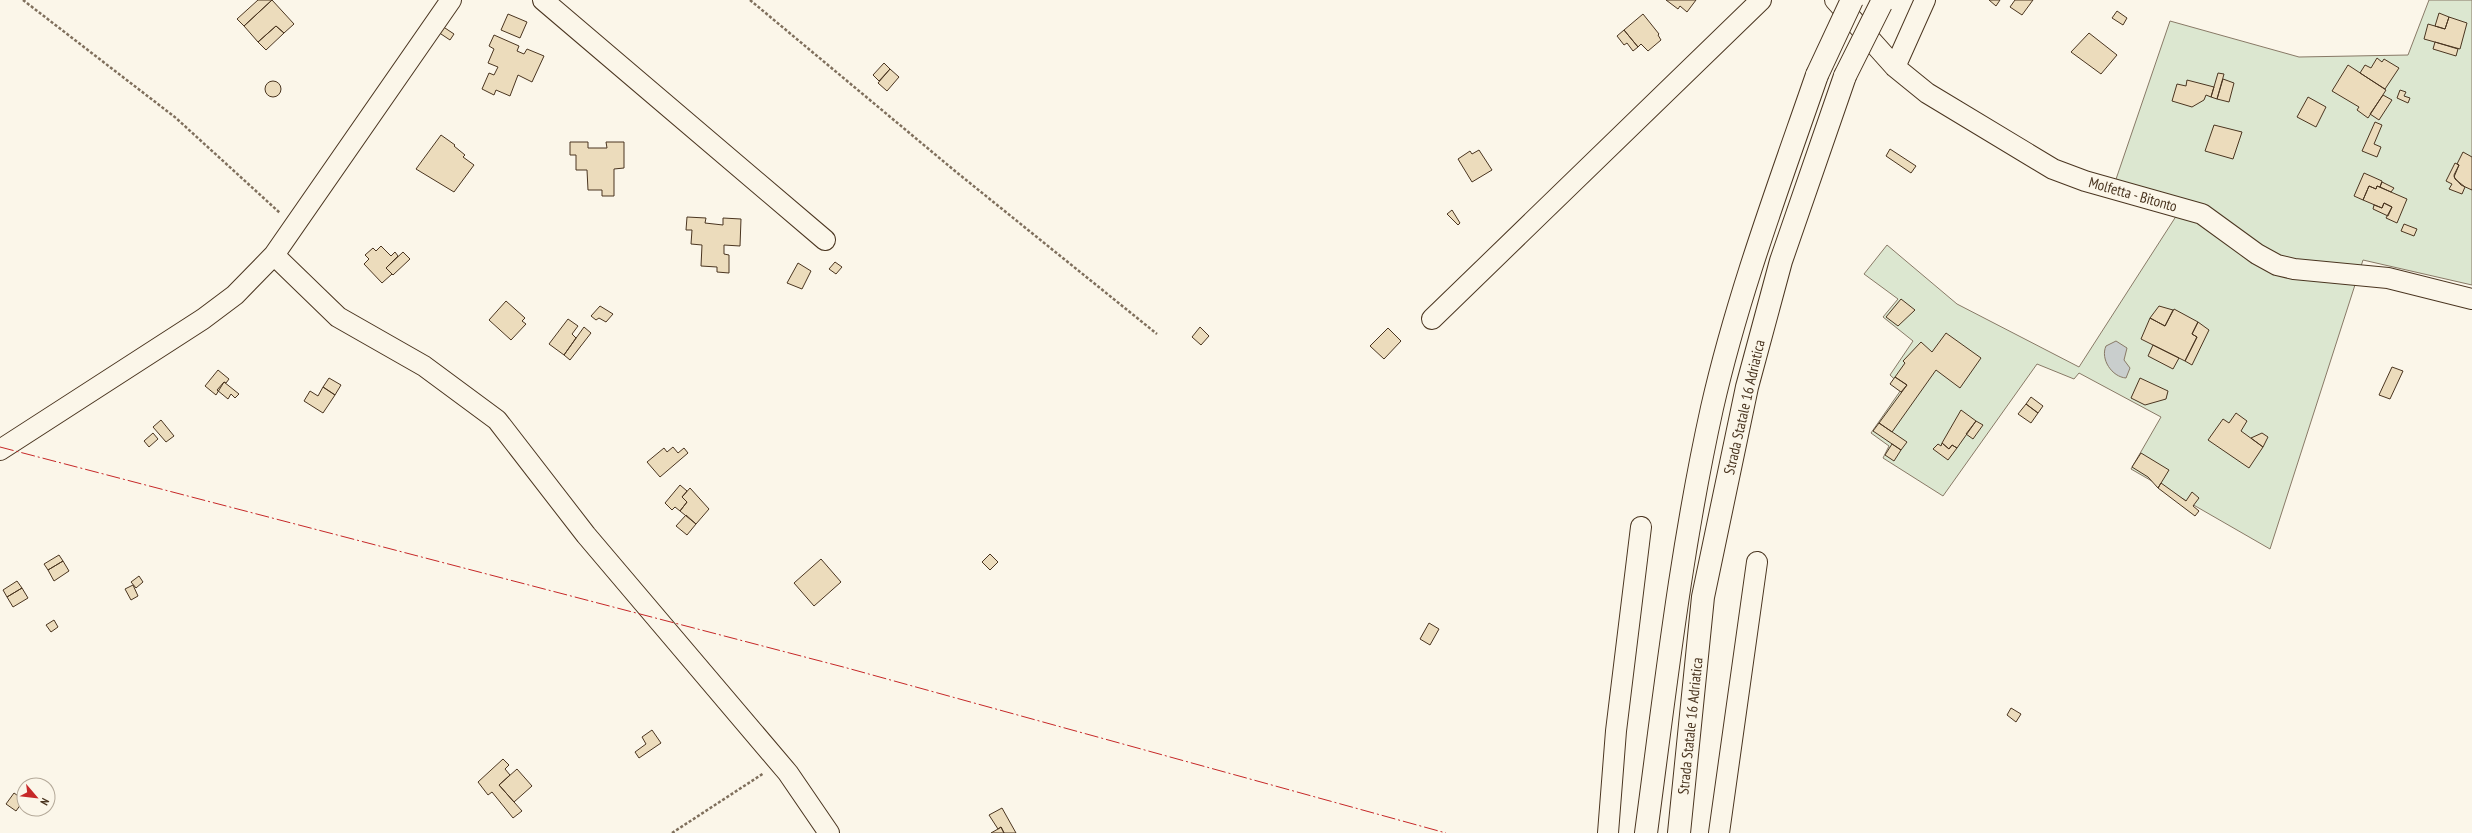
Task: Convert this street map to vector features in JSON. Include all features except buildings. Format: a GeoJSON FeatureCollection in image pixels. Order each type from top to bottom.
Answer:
{"type":"FeatureCollection","features":[{"type":"Feature","properties":{"kind":"highway","name":"Strada Statale 16 Adriatica"},"geometry":{"type":"LineString","coordinates":[[1646,833],[1676,604],[1712,407],[1758,244],[1817,76],[1852,0]]}},
{"type":"Feature","properties":{"kind":"highway","name":"Strada Statale 16 Adriatica"},"geometry":{"type":"LineString","coordinates":[[1679,833],[1703,597],[1747,387],[1781,261],[1845,76],[1882,2]]}},
{"type":"Feature","properties":{"kind":"street"},"geometry":{"type":"LineString","coordinates":[[0,450],[203,319],[235,295],[274,255],[451,0]]}},
{"type":"Feature","properties":{"kind":"street"},"geometry":{"type":"LineString","coordinates":[[543,0],[825,240]]}},
{"type":"Feature","properties":{"kind":"street"},"geometry":{"type":"LineString","coordinates":[[1432,320],[1761,0]]}},
{"type":"Feature","properties":{"kind":"street","name":"Molfetta - Bitonto"},"geometry":{"type":"LineString","coordinates":[[1835,0],[1895,67],[1927,93],[2053,169],[2085,180],[2202,214],[2257,254],[2277,265],[2294,269],[2388,278],[2472,299]]}},
{"type":"Feature","properties":{"kind":"street"},"geometry":{"type":"LineString","coordinates":[[1895,67],[1925,0]]}},
{"type":"Feature","properties":{"kind":"street"},"geometry":{"type":"LineString","coordinates":[[274,255],[338,317],[424,366],[497,420],[586,535],[779,763],[829,833]]}},
{"type":"Feature","properties":{"kind":"street"},"geometry":{"type":"LineString","coordinates":[[1608,833],[1616,731],[1641,527]]}},
{"type":"Feature","properties":{"kind":"street"},"geometry":{"type":"LineString","coordinates":[[1719,833],[1757,562]]}},
{"type":"Feature","properties":{"kind":"path"},"geometry":{"type":"LineString","coordinates":[[22,0],[176,118],[280,213],[300,218]]}},
{"type":"Feature","properties":{"kind":"path"},"geometry":{"type":"LineString","coordinates":[[750,0],[949,166],[1157,334]]}},
{"type":"Feature","properties":{"kind":"path"},"geometry":{"type":"LineString","coordinates":[[672,833],[779,763]]}},
{"type":"Feature","properties":{"kind":"green space"},"geometry":{"type":"Polygon","coordinates":[[[2429,0],[2472,0],[2472,285],[2363,260],[2270,549],[2131,469],[2161,417],[2079,373],[2074,379],[2037,364],[1943,496],[1883,458],[1889,446],[1871,433],[1903,387],[1890,375],[1913,341],[1883,317],[1898,299],[1864,274],[1887,245],[1957,304],[2079,367],[2182,207],[2113,188],[2170,21],[2299,57],[2408,55],[2429,0]]]}},
{"type":"Feature","properties":{"kind":"shaded area"},"geometry":{"type":"Polygon","coordinates":[[[2116,341],[2127,348],[2124,360],[2130,368],[2126,378],[2121,377],[2112,371],[2106,362],[2106,346],[2116,341]]]}},
{"type":"Feature","properties":{"kind":"power"},"geometry":{"type":"LineString","coordinates":[[0,447],[847,668],[1446,833]]}}]}
